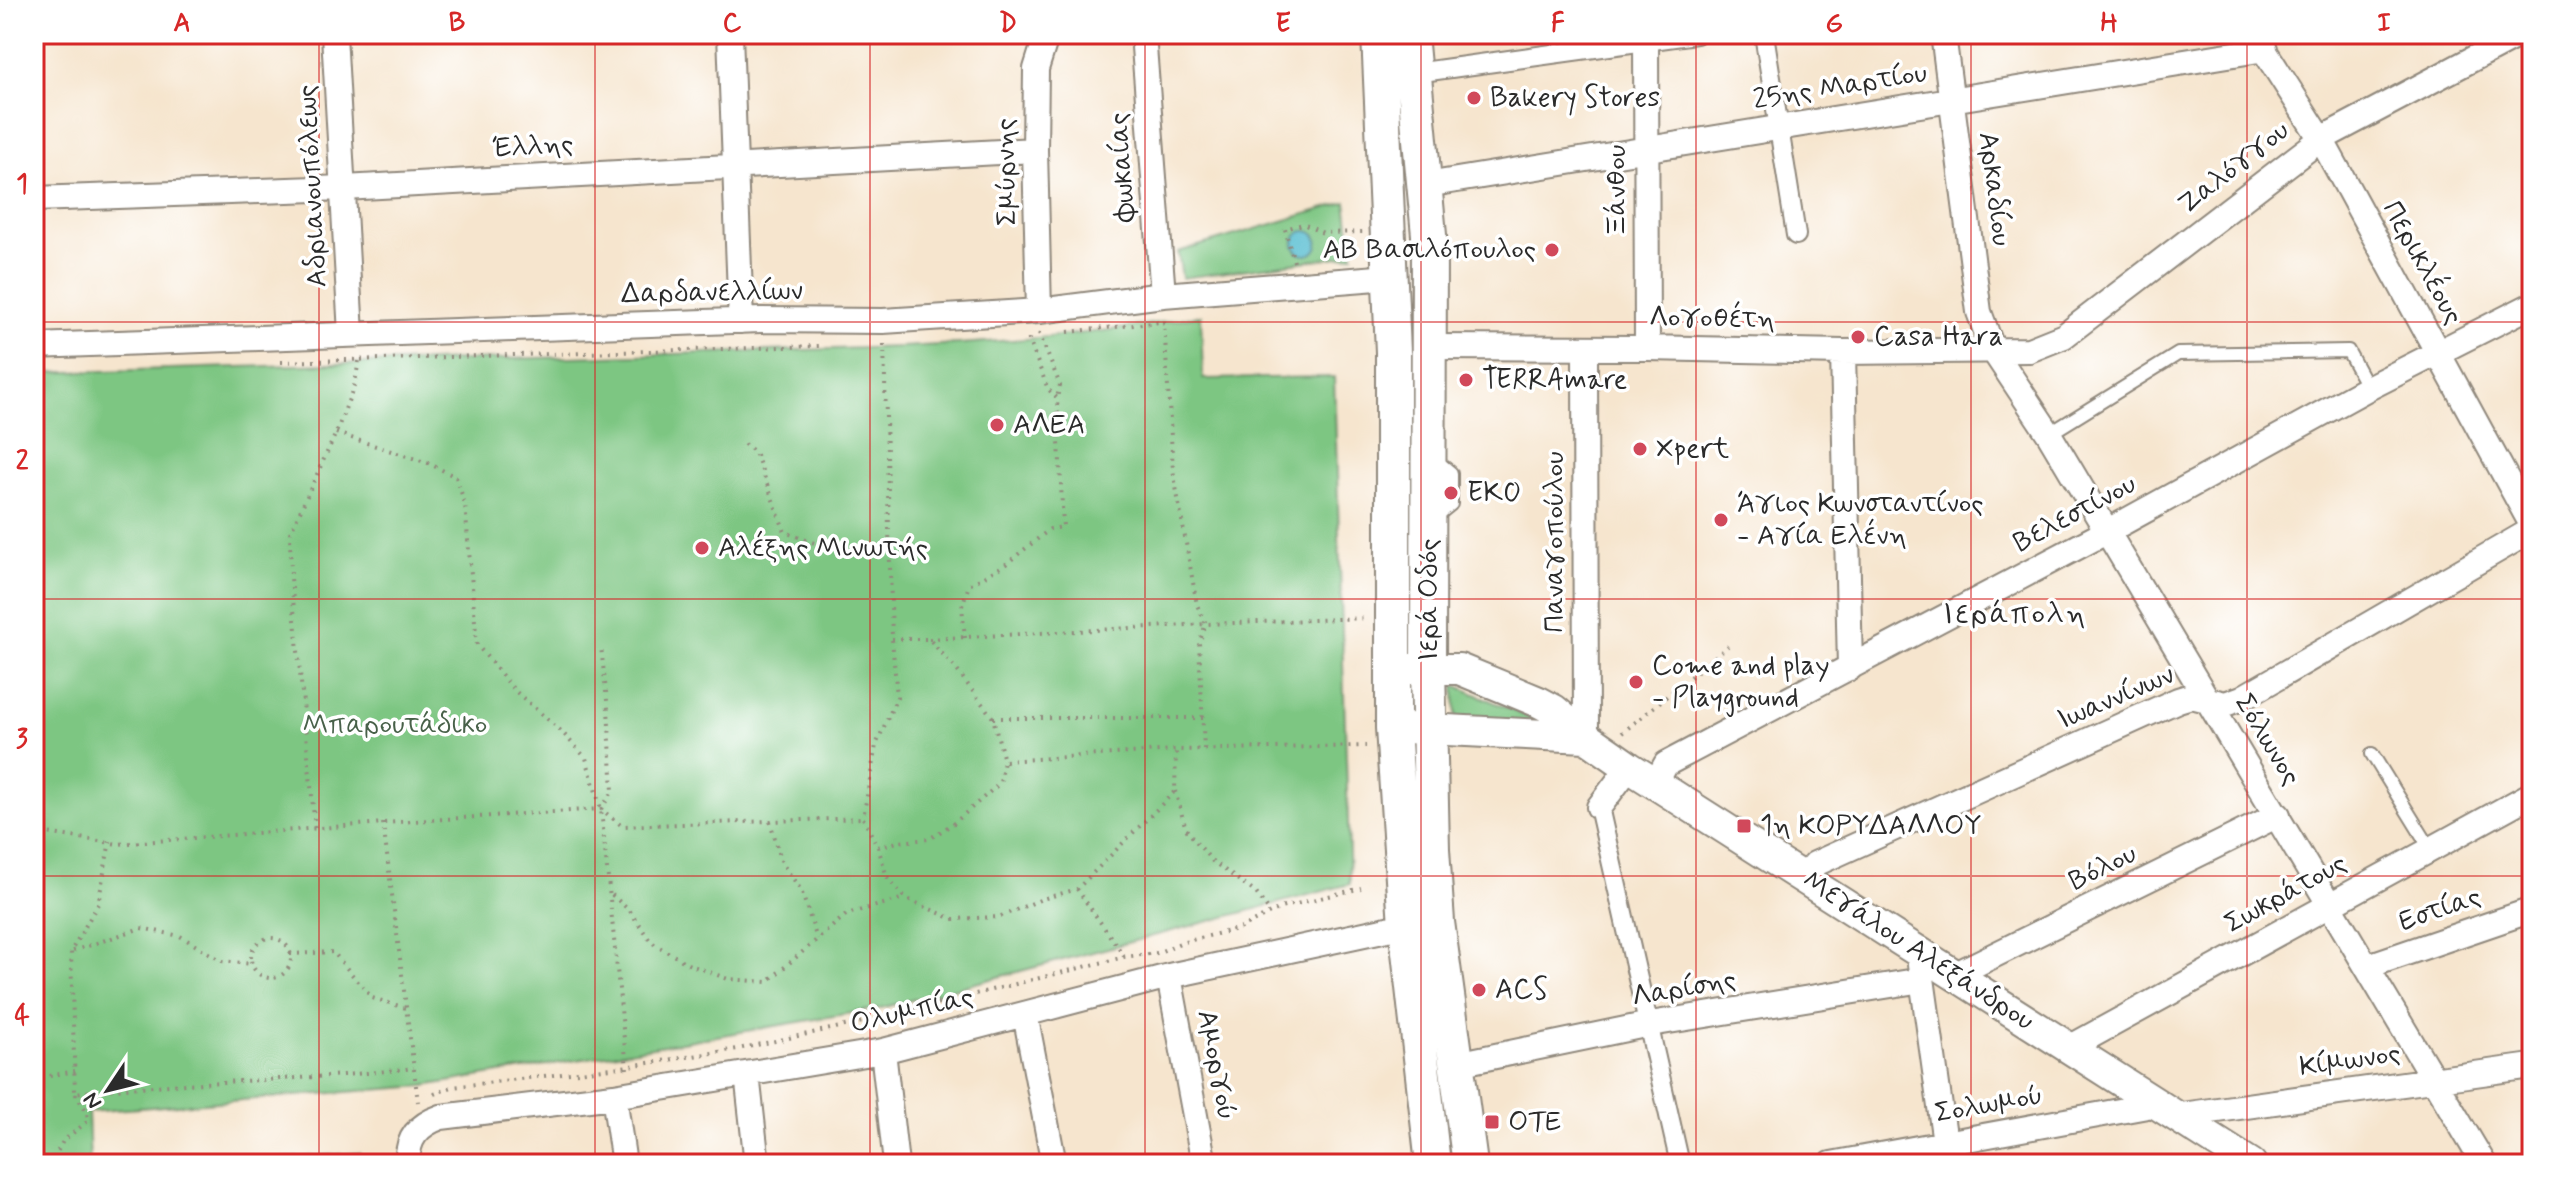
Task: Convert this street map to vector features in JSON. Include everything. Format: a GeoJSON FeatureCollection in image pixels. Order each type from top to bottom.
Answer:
{"type":"FeatureCollection","features":[{"type":"Feature","properties":{"kind":"main road"},"geometry":{"type":"LineString","coordinates":[[1352,34],[1369,58],[1379,87]]}},
{"type":"Feature","properties":{"kind":"main road","name":"Ιερά Οδός"},"geometry":{"type":"LineString","coordinates":[[1379,34],[1393,352],[1393,669],[1382,737],[1433,1164]]}},
{"type":"Feature","properties":{"kind":"main road","name":"Ιερά Οδός"},"geometry":{"type":"LineString","coordinates":[[1410,34],[1426,185],[1430,347],[1428,668],[1437,922],[1470,1164]]}},
{"type":"Feature","properties":{"kind":"street","name":"Αδριανουπόλεως"},"geometry":{"type":"LineString","coordinates":[[334,34],[351,334]]}},
{"type":"Feature","properties":{"kind":"street"},"geometry":{"type":"LineString","coordinates":[[730,34],[741,321]]}},
{"type":"Feature","properties":{"kind":"street","name":"Σμύρνης"},"geometry":{"type":"LineString","coordinates":[[1039,322],[1036,69],[1047,34]]}},
{"type":"Feature","properties":{"kind":"street","name":"Φωκαίας"},"geometry":{"type":"LineString","coordinates":[[1143,34],[1163,295]]}},
{"type":"Feature","properties":{"kind":"street"},"geometry":{"type":"LineString","coordinates":[[1415,73],[1646,38],[1696,34]]}},
{"type":"Feature","properties":{"kind":"street"},"geometry":{"type":"LineString","coordinates":[[1764,34],[1796,235]]}},
{"type":"Feature","properties":{"kind":"street","name":"Αρκαδίου"},"geometry":{"type":"LineString","coordinates":[[1943,34],[1979,312],[1993,350]]}},
{"type":"Feature","properties":{"kind":"street","name":"Ζαλόγγου"},"geometry":{"type":"LineString","coordinates":[[1993,350],[2029,350],[2064,336],[2321,139],[2520,34]]}},
{"type":"Feature","properties":{"kind":"street","name":"Ξάνθου"},"geometry":{"type":"LineString","coordinates":[[1646,38],[1647,348]]}},
{"type":"Feature","properties":{"kind":"street","name":"25ης Μαρτίου"},"geometry":{"type":"LineString","coordinates":[[1426,185],[1952,99],[2259,41]]}},
{"type":"Feature","properties":{"kind":"street","name":"Περικλέους"},"geometry":{"type":"LineString","coordinates":[[2259,41],[2321,139],[2532,528]]}},
{"type":"Feature","properties":{"kind":"street","name":"Έλλης"},"geometry":{"type":"LineString","coordinates":[[34,199],[344,188],[1035,150]]}},
{"type":"Feature","properties":{"kind":"street","name":"Δαρδανελλίων"},"geometry":{"type":"LineString","coordinates":[[34,346],[741,321],[1039,322],[1163,295],[1390,277]]}},
{"type":"Feature","properties":{"kind":"street","name":"Βελεστίνου"},"geometry":{"type":"LineString","coordinates":[[1655,784],[1666,764],[2106,532],[2368,388],[2532,305]]}},
{"type":"Feature","properties":{"kind":"street","name":"Λογοθέτη"},"geometry":{"type":"LineString","coordinates":[[1430,347],[1843,352],[1993,350]]}},
{"type":"Feature","properties":{"kind":"street","name":"Παναγοπούλου"},"geometry":{"type":"LineString","coordinates":[[1585,348],[1594,743]]}},
{"type":"Feature","properties":{"kind":"street","name":"Σόλωνος"},"geometry":{"type":"LineString","coordinates":[[1993,350],[2049,434],[2484,1164]]}},
{"type":"Feature","properties":{"kind":"street"},"geometry":{"type":"LineString","coordinates":[[1843,352],[1850,668]]}},
{"type":"Feature","properties":{"kind":"street","name":"Ιωαννίνων"},"geometry":{"type":"LineString","coordinates":[[1803,878],[1815,864],[2178,700],[2191,696],[2225,704],[2242,698],[2532,528]]}},
{"type":"Feature","properties":{"kind":"street","name":"Μεγάλου Αλεξάνδρου"},"geometry":{"type":"LineString","coordinates":[[1393,669],[1452,668],[1472,673],[1554,710],[1629,767],[1803,878],[1920,966],[1954,975],[2251,1164]]}},
{"type":"Feature","properties":{"kind":"street"},"geometry":{"type":"LineString","coordinates":[[1382,737],[1429,729],[1594,743]]}},
{"type":"Feature","properties":{"kind":"street"},"geometry":{"type":"LineString","coordinates":[[1629,767],[1599,807],[1680,1164]]}},
{"type":"Feature","properties":{"kind":"street","name":"Σωκράτους"},"geometry":{"type":"LineString","coordinates":[[2069,1048],[2532,794]]}},
{"type":"Feature","properties":{"kind":"street","name":"Βόλου"},"geometry":{"type":"LineString","coordinates":[[1954,975],[2278,815]]}},
{"type":"Feature","properties":{"kind":"street","name":"Εστίας"},"geometry":{"type":"LineString","coordinates":[[2368,966],[2532,910]]}},
{"type":"Feature","properties":{"kind":"street","name":"Ολυμπίας"},"geometry":{"type":"LineString","coordinates":[[423,1113],[441,1117],[614,1096],[883,1051],[1169,976],[1406,925]]}},
{"type":"Feature","properties":{"kind":"street"},"geometry":{"type":"LineString","coordinates":[[1920,966],[1946,1154]]}},
{"type":"Feature","properties":{"kind":"street","name":"Λαρίσης"},"geometry":{"type":"LineString","coordinates":[[1457,1064],[1920,966]]}},
{"type":"Feature","properties":{"kind":"street","name":"Αμοργού"},"geometry":{"type":"LineString","coordinates":[[1169,976],[1204,1164]]}},
{"type":"Feature","properties":{"kind":"street"},"geometry":{"type":"LineString","coordinates":[[1025,1014],[1054,1164]]}},
{"type":"Feature","properties":{"kind":"street"},"geometry":{"type":"LineString","coordinates":[[883,1051],[896,1164]]}},
{"type":"Feature","properties":{"kind":"street","name":"Κίμωνος"},"geometry":{"type":"LineString","coordinates":[[2167,1110],[2436,1080],[2532,1066]]}},
{"type":"Feature","properties":{"kind":"street"},"geometry":{"type":"LineString","coordinates":[[747,1074],[757,1164]]}},
{"type":"Feature","properties":{"kind":"street"},"geometry":{"type":"LineString","coordinates":[[614,1096],[624,1164]]}},
{"type":"Feature","properties":{"kind":"street","name":"Σολωμού"},"geometry":{"type":"LineString","coordinates":[[1831,1164],[1946,1154],[2167,1110]]}},
{"type":"Feature","properties":{"kind":"street"},"geometry":{"type":"LineString","coordinates":[[408,1164],[407,1151],[423,1113]]}},
{"type":"Feature","properties":{"kind":"lane"},"geometry":{"type":"LineString","coordinates":[[2049,434],[2178,354],[2348,351],[2368,388]]}},
{"type":"Feature","properties":{"kind":"lane"},"geometry":{"type":"LineString","coordinates":[[2372,754],[2430,848]]}},
{"type":"Feature","properties":{"kind":"path"},"geometry":{"type":"LineString","coordinates":[[1299,284],[1285,229],[1303,224],[1323,233],[1353,233]]}},
{"type":"Feature","properties":{"kind":"path"},"geometry":{"type":"LineString","coordinates":[[883,321],[892,639],[897,697],[876,745],[863,818],[878,847],[887,877],[905,898],[953,919],[999,917],[1042,899],[1077,889],[1175,791]]}},
{"type":"Feature","properties":{"kind":"path"},"geometry":{"type":"LineString","coordinates":[[1039,322],[1084,332],[1164,324],[1173,470],[1197,605],[1206,624],[1199,643],[1204,749]]}},
{"type":"Feature","properties":{"kind":"path"},"geometry":{"type":"LineString","coordinates":[[1039,322],[1027,335],[1048,389],[1057,398]]}},
{"type":"Feature","properties":{"kind":"path"},"geometry":{"type":"LineString","coordinates":[[965,638],[962,606],[969,585],[1006,564],[1050,529],[1063,527],[1057,398],[1060,385],[1039,322]]}},
{"type":"Feature","properties":{"kind":"path"},"geometry":{"type":"LineString","coordinates":[[315,828],[291,578],[290,533],[336,433],[355,383],[359,361],[351,334]]}},
{"type":"Feature","properties":{"kind":"path","name":"Δαρδανελλίων"},"geometry":{"type":"LineString","coordinates":[[281,362],[821,345]]}},
{"type":"Feature","properties":{"kind":"path"},"geometry":{"type":"LineString","coordinates":[[336,433],[428,463],[456,477],[465,504],[477,645],[515,691],[560,730],[586,758],[601,809],[629,1066],[614,1096]]}},
{"type":"Feature","properties":{"kind":"path"},"geometry":{"type":"LineString","coordinates":[[744,444],[755,452],[785,532],[825,547],[891,546]]}},
{"type":"Feature","properties":{"kind":"path"},"geometry":{"type":"LineString","coordinates":[[34,560],[38,587],[35,831],[118,844],[601,809],[622,826],[863,818]]}},
{"type":"Feature","properties":{"kind":"path"},"geometry":{"type":"LineString","coordinates":[[892,639],[1368,618]]}},
{"type":"Feature","properties":{"kind":"path"},"geometry":{"type":"LineString","coordinates":[[878,847],[929,839],[954,823],[1000,783],[1004,761],[993,718],[929,639]]}},
{"type":"Feature","properties":{"kind":"path"},"geometry":{"type":"LineString","coordinates":[[1594,743],[1728,646]]}},
{"type":"Feature","properties":{"kind":"path"},"geometry":{"type":"LineString","coordinates":[[601,647],[613,791],[601,809]]}},
{"type":"Feature","properties":{"kind":"path"},"geometry":{"type":"LineString","coordinates":[[993,718],[1203,718]]}},
{"type":"Feature","properties":{"kind":"path"},"geometry":{"type":"LineString","coordinates":[[1004,761],[1382,737]]}},
{"type":"Feature","properties":{"kind":"path"},"geometry":{"type":"LineString","coordinates":[[1176,750],[1175,791],[1186,829],[1211,860],[1256,893],[1269,911]]}},
{"type":"Feature","properties":{"kind":"path"},"geometry":{"type":"LineString","coordinates":[[770,821],[782,863],[801,890],[817,939]]}},
{"type":"Feature","properties":{"kind":"path"},"geometry":{"type":"LineString","coordinates":[[383,823],[414,1068],[423,1113]]}},
{"type":"Feature","properties":{"kind":"path"},"geometry":{"type":"LineString","coordinates":[[54,1158],[63,1141],[88,1121],[87,1112],[75,1093],[71,951],[98,904],[110,841]]}},
{"type":"Feature","properties":{"kind":"path","name":"Ολυμπίας"},"geometry":{"type":"LineString","coordinates":[[423,1113],[440,1090],[452,1087],[629,1066],[774,1041],[1124,957],[1157,953],[1180,943],[1229,932],[1269,911],[1361,888]]}},
{"type":"Feature","properties":{"kind":"path"},"geometry":{"type":"LineString","coordinates":[[1077,889],[1124,957]]}},
{"type":"Feature","properties":{"kind":"path"},"geometry":{"type":"LineString","coordinates":[[610,893],[630,911],[651,942],[688,964],[728,979],[767,982],[847,914],[905,898]]}},
{"type":"Feature","properties":{"kind":"path"},"geometry":{"type":"LineString","coordinates":[[71,951],[141,928],[180,936],[222,961],[253,964]]}},
{"type":"Feature","properties":{"kind":"path"},"geometry":{"type":"LineString","coordinates":[[265,939],[283,942],[290,954],[289,967],[279,976],[266,977],[253,964],[253,952],[265,939]]}},
{"type":"Feature","properties":{"kind":"path"},"geometry":{"type":"LineString","coordinates":[[290,954],[333,952],[372,998],[406,1008]]}},
{"type":"Feature","properties":{"kind":"path"},"geometry":{"type":"LineString","coordinates":[[75,1093],[151,1084],[372,1073],[414,1068]]}},
{"type":"Feature","properties":{"kind":"path"},"geometry":{"type":"LineString","coordinates":[[34,1079],[75,1071]]}},
{"type":"Feature","properties":{"kind":"green space"},"geometry":{"type":"Polygon","coordinates":[[[1346,202],[1353,255],[1182,278],[1178,252],[1346,202]]]}},
{"type":"Feature","properties":{"kind":"green space","name":"Μπαρουτάδικο"},"geometry":{"type":"Polygon","coordinates":[[[1201,315],[1203,379],[1334,377],[1350,884],[881,1008],[424,1086],[88,1112],[90,1164],[34,1164],[34,373],[900,347],[1051,337],[1201,315]]]}},
{"type":"Feature","properties":{"kind":"green space"},"geometry":{"type":"Polygon","coordinates":[[[1455,685],[1543,724],[1456,719],[1455,685]]]}},
{"type":"Feature","properties":{"kind":"green space"},"geometry":{"type":"Polygon","coordinates":[[[360,1153],[361,1164],[280,1164],[280,1159],[360,1153]]]}},
{"type":"Feature","properties":{"kind":"water"},"geometry":{"type":"Polygon","coordinates":[[[1306,231],[1317,238],[1318,243],[1311,254],[1306,255],[1295,248],[1294,243],[1301,232],[1306,231]]]}},
{"type":"Feature","properties":{"kind":"place","name":"Bakery Stores"},"geometry":{"type":"Point","coordinates":[1474,98]}},
{"type":"Feature","properties":{"kind":"place","name":"ΑΒ Βασιλόπουλος"},"geometry":{"type":"Point","coordinates":[1552,250]}},
{"type":"Feature","properties":{"kind":"place","name":"Casa Hara"},"geometry":{"type":"Point","coordinates":[1858,337]}},
{"type":"Feature","properties":{"kind":"place","name":"TERRAmare"},"geometry":{"type":"Point","coordinates":[1466,380]}},
{"type":"Feature","properties":{"kind":"place","name":"ΑΛΕΑ"},"geometry":{"type":"Point","coordinates":[997,425]}},
{"type":"Feature","properties":{"kind":"place","name":"Xpert"},"geometry":{"type":"Point","coordinates":[1640,449]}},
{"type":"Feature","properties":{"kind":"place","name":"EKO"},"geometry":{"type":"Point","coordinates":[1451,493]}},
{"type":"Feature","properties":{"kind":"place","name":"Άγιος Κωνσταντίνος - Αγία Ελένη"},"geometry":{"type":"Point","coordinates":[1721,520]}},
{"type":"Feature","properties":{"kind":"place","name":"Αλέξης Μινωτής"},"geometry":{"type":"Point","coordinates":[702,548]}},
{"type":"Feature","properties":{"kind":"place","name":"Come and play - Playground"},"geometry":{"type":"Point","coordinates":[1636,682]}},
{"type":"Feature","properties":{"kind":"place","name":"1η ΚΟΡΥΔΑΛΛΟΥ"},"geometry":{"type":"Point","coordinates":[1744,826]}},
{"type":"Feature","properties":{"kind":"place","name":"ACS"},"geometry":{"type":"Point","coordinates":[1479,990]}},
{"type":"Feature","properties":{"kind":"place","name":"ΟΤΕ"},"geometry":{"type":"Point","coordinates":[1492,1122]}},
{"type":"Feature","properties":{"kind":"district","name":"Ιεράπολη"},"geometry":{"type":"Point","coordinates":[2015,614]}}]}
